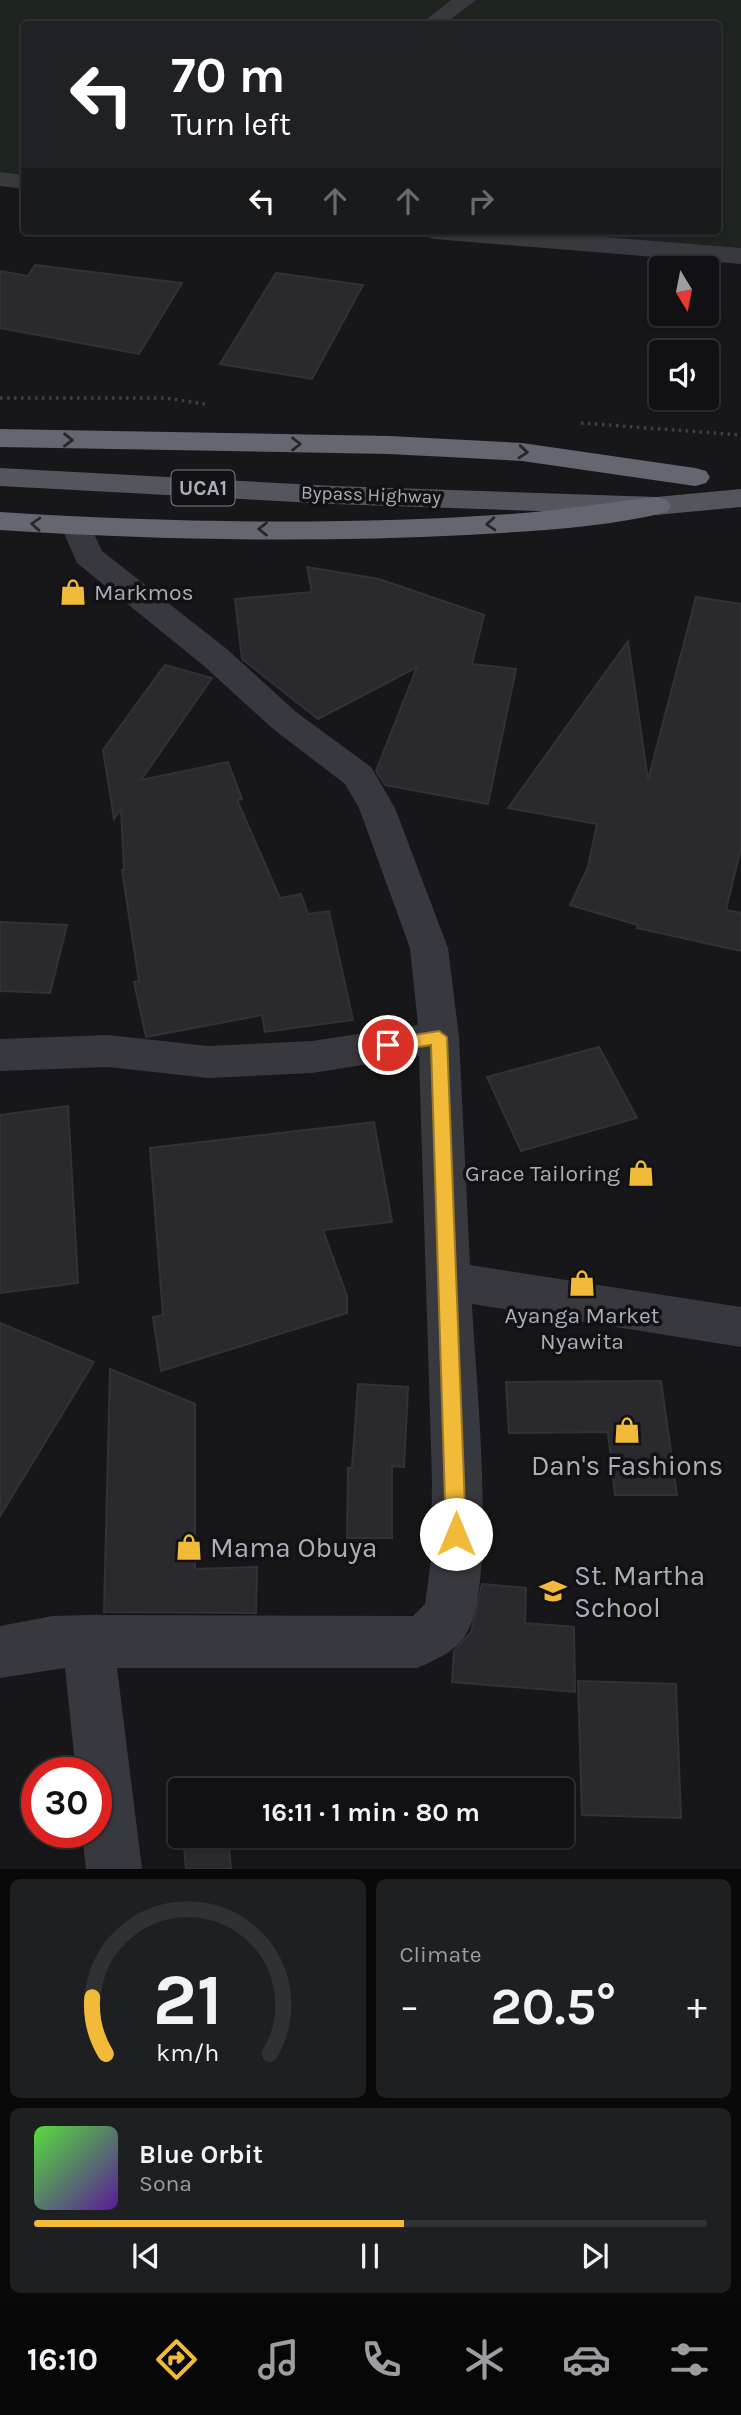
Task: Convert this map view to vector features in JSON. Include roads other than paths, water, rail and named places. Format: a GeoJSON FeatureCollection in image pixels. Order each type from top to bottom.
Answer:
{"type":"FeatureCollection","features":[{"type":"Feature","properties":{"kind":"highway"},"geometry":{"type":"LineString","coordinates":[[0,438],[389,444],[522,452],[695,477]]}},
{"type":"Feature","properties":{"kind":"highway"},"geometry":{"type":"LineString","coordinates":[[0,521],[76,526],[381,530],[526,522],[656,506]]}},
{"type":"Feature","properties":{"kind":"main road","name":"Bypass Highway"},"geometry":{"type":"LineString","coordinates":[[0,465],[404,488],[656,506],[741,498]]}},
{"type":"Feature","properties":{"kind":"main road","name":"Bypass Highway"},"geometry":{"type":"LineString","coordinates":[[0,477],[334,495],[404,488],[632,482],[695,477],[741,480]]}},
{"type":"Feature","properties":{"kind":"street"},"geometry":{"type":"LineString","coordinates":[[435,21],[465,0]]}},
{"type":"Feature","properties":{"kind":"street"},"geometry":{"type":"LineString","coordinates":[[0,179],[21,182]]}},
{"type":"Feature","properties":{"kind":"street"},"geometry":{"type":"LineString","coordinates":[[483,235],[741,256]]}},
{"type":"Feature","properties":{"kind":"street"},"geometry":{"type":"LineString","coordinates":[[0,1652],[53,1642],[88,1641],[417,1642],[435,1632],[449,1614],[456,1560],[456,1480],[439,1037],[429,948],[377,808],[358,776],[284,720],[216,658],[88,556],[76,526]]}},
{"type":"Feature","properties":{"kind":"street"},"geometry":{"type":"LineString","coordinates":[[0,1055],[108,1051],[208,1062],[312,1057],[439,1037]]}},
{"type":"Feature","properties":{"kind":"street"},"geometry":{"type":"LineString","coordinates":[[449,1281],[741,1327]]}},
{"type":"Feature","properties":{"kind":"street"},"geometry":{"type":"LineString","coordinates":[[88,1641],[114,1869]]}},
{"type":"Feature","properties":{"kind":"place","name":"Markmos"},"geometry":{"type":"Point","coordinates":[73,592]}},
{"type":"Feature","properties":{"kind":"place","name":"Grace Tailoring"},"geometry":{"type":"Point","coordinates":[641,1173]}},
{"type":"Feature","properties":{"kind":"place","name":"Ayanga Market Nyawita"},"geometry":{"type":"Point","coordinates":[582,1283]}},
{"type":"Feature","properties":{"kind":"place","name":"Dan's Fashions"},"geometry":{"type":"Point","coordinates":[627,1430]}},
{"type":"Feature","properties":{"kind":"place","name":"Mama Obuya"},"geometry":{"type":"Point","coordinates":[189,1547]}},
{"type":"Feature","properties":{"kind":"place","name":"St. Martha School"},"geometry":{"type":"Point","coordinates":[553,1591]}}]}
